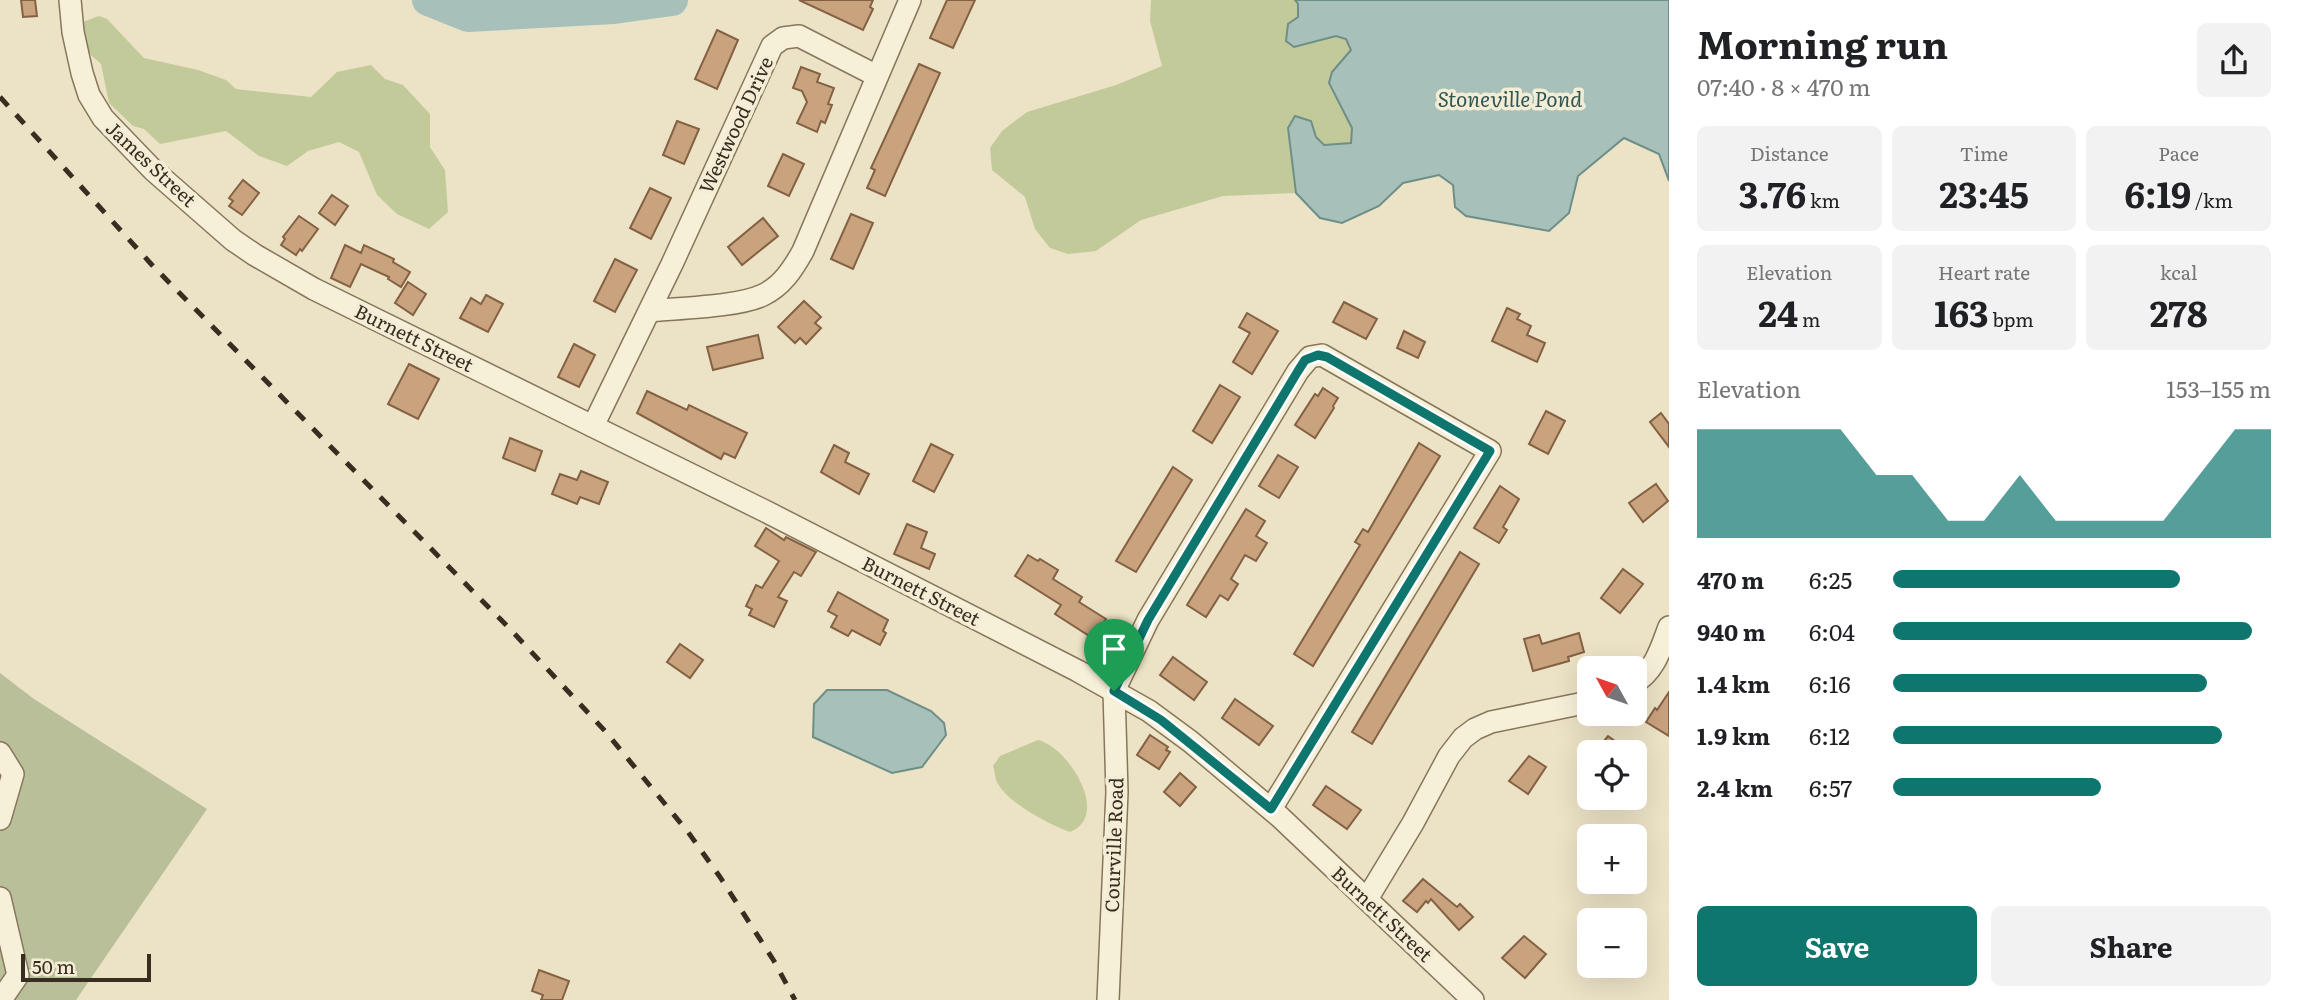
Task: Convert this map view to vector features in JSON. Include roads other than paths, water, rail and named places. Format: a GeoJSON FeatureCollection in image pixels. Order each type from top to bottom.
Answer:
{"type":"FeatureCollection","features":[{"type":"Feature","properties":{"kind":"street","name":"James Street"},"geometry":{"type":"LineString","coordinates":[[70,0],[73,32],[82,73],[89,95],[103,118],[153,170],[233,240],[301,282]]}},
{"type":"Feature","properties":{"kind":"street"},"geometry":{"type":"LineString","coordinates":[[650,311],[746,301],[763,296],[788,276],[803,251],[910,0]]}},
{"type":"Feature","properties":{"kind":"street","name":"Westwood Drive"},"geometry":{"type":"LineString","coordinates":[[593,426],[650,311],[772,46],[783,38],[799,36],[877,76]]}},
{"type":"Feature","properties":{"kind":"street","name":"Burnett Street"},"geometry":{"type":"LineString","coordinates":[[301,282],[765,511],[1114,691],[1161,720],[1271,809],[1473,1000]]}},
{"type":"Feature","properties":{"kind":"street"},"geometry":{"type":"LineString","coordinates":[[1114,691],[1148,620],[1298,371],[1310,357],[1327,357],[1490,451],[1271,809]]}},
{"type":"Feature","properties":{"kind":"street"},"geometry":{"type":"LineString","coordinates":[[1647,674],[1654,664],[1669,627]]}},
{"type":"Feature","properties":{"kind":"street","name":"Courville Road"},"geometry":{"type":"LineString","coordinates":[[1108,1000],[1117,792],[1114,691]]}},
{"type":"Feature","properties":{"kind":"street"},"geometry":{"type":"LineString","coordinates":[[1367,899],[1413,823],[1449,755],[1463,738],[1491,722],[1577,704]]}},
{"type":"Feature","properties":{"kind":"street"},"geometry":{"type":"LineString","coordinates":[[0,753],[13,774],[0,819]]}},
{"type":"Feature","properties":{"kind":"street"},"geometry":{"type":"LineString","coordinates":[[1,903],[18,975],[1,1000]]}},
{"type":"Feature","properties":{"kind":"water","name":"Stoneville Pond"},"geometry":{"type":"Polygon","coordinates":[[[1295,0],[1669,0],[1669,181],[1659,154],[1624,138],[1578,176],[1569,213],[1549,231],[1466,216],[1455,207],[1453,185],[1439,175],[1403,183],[1379,206],[1342,223],[1320,218],[1296,193],[1288,128],[1295,116],[1311,121],[1316,137],[1324,145],[1351,143],[1352,128],[1329,83],[1332,72],[1351,50],[1346,39],[1336,36],[1294,47],[1286,41],[1288,24],[1298,17],[1298,4],[1295,0]]]}},
{"type":"Feature","properties":{"kind":"water"},"geometry":{"type":"Polygon","coordinates":[[[827,690],[887,690],[931,711],[944,723],[946,735],[922,767],[892,773],[813,737],[814,704],[827,690]]]}},
{"type":"Feature","properties":{"kind":"waterway"},"geometry":{"type":"LineString","coordinates":[[428,0],[468,16],[614,8],[672,0]]}},
{"type":"Feature","properties":{"kind":"railway"},"geometry":{"type":"LineString","coordinates":[[0,97],[152,265],[510,629],[605,731],[688,832],[720,877],[774,961],[795,1000]]}}]}
